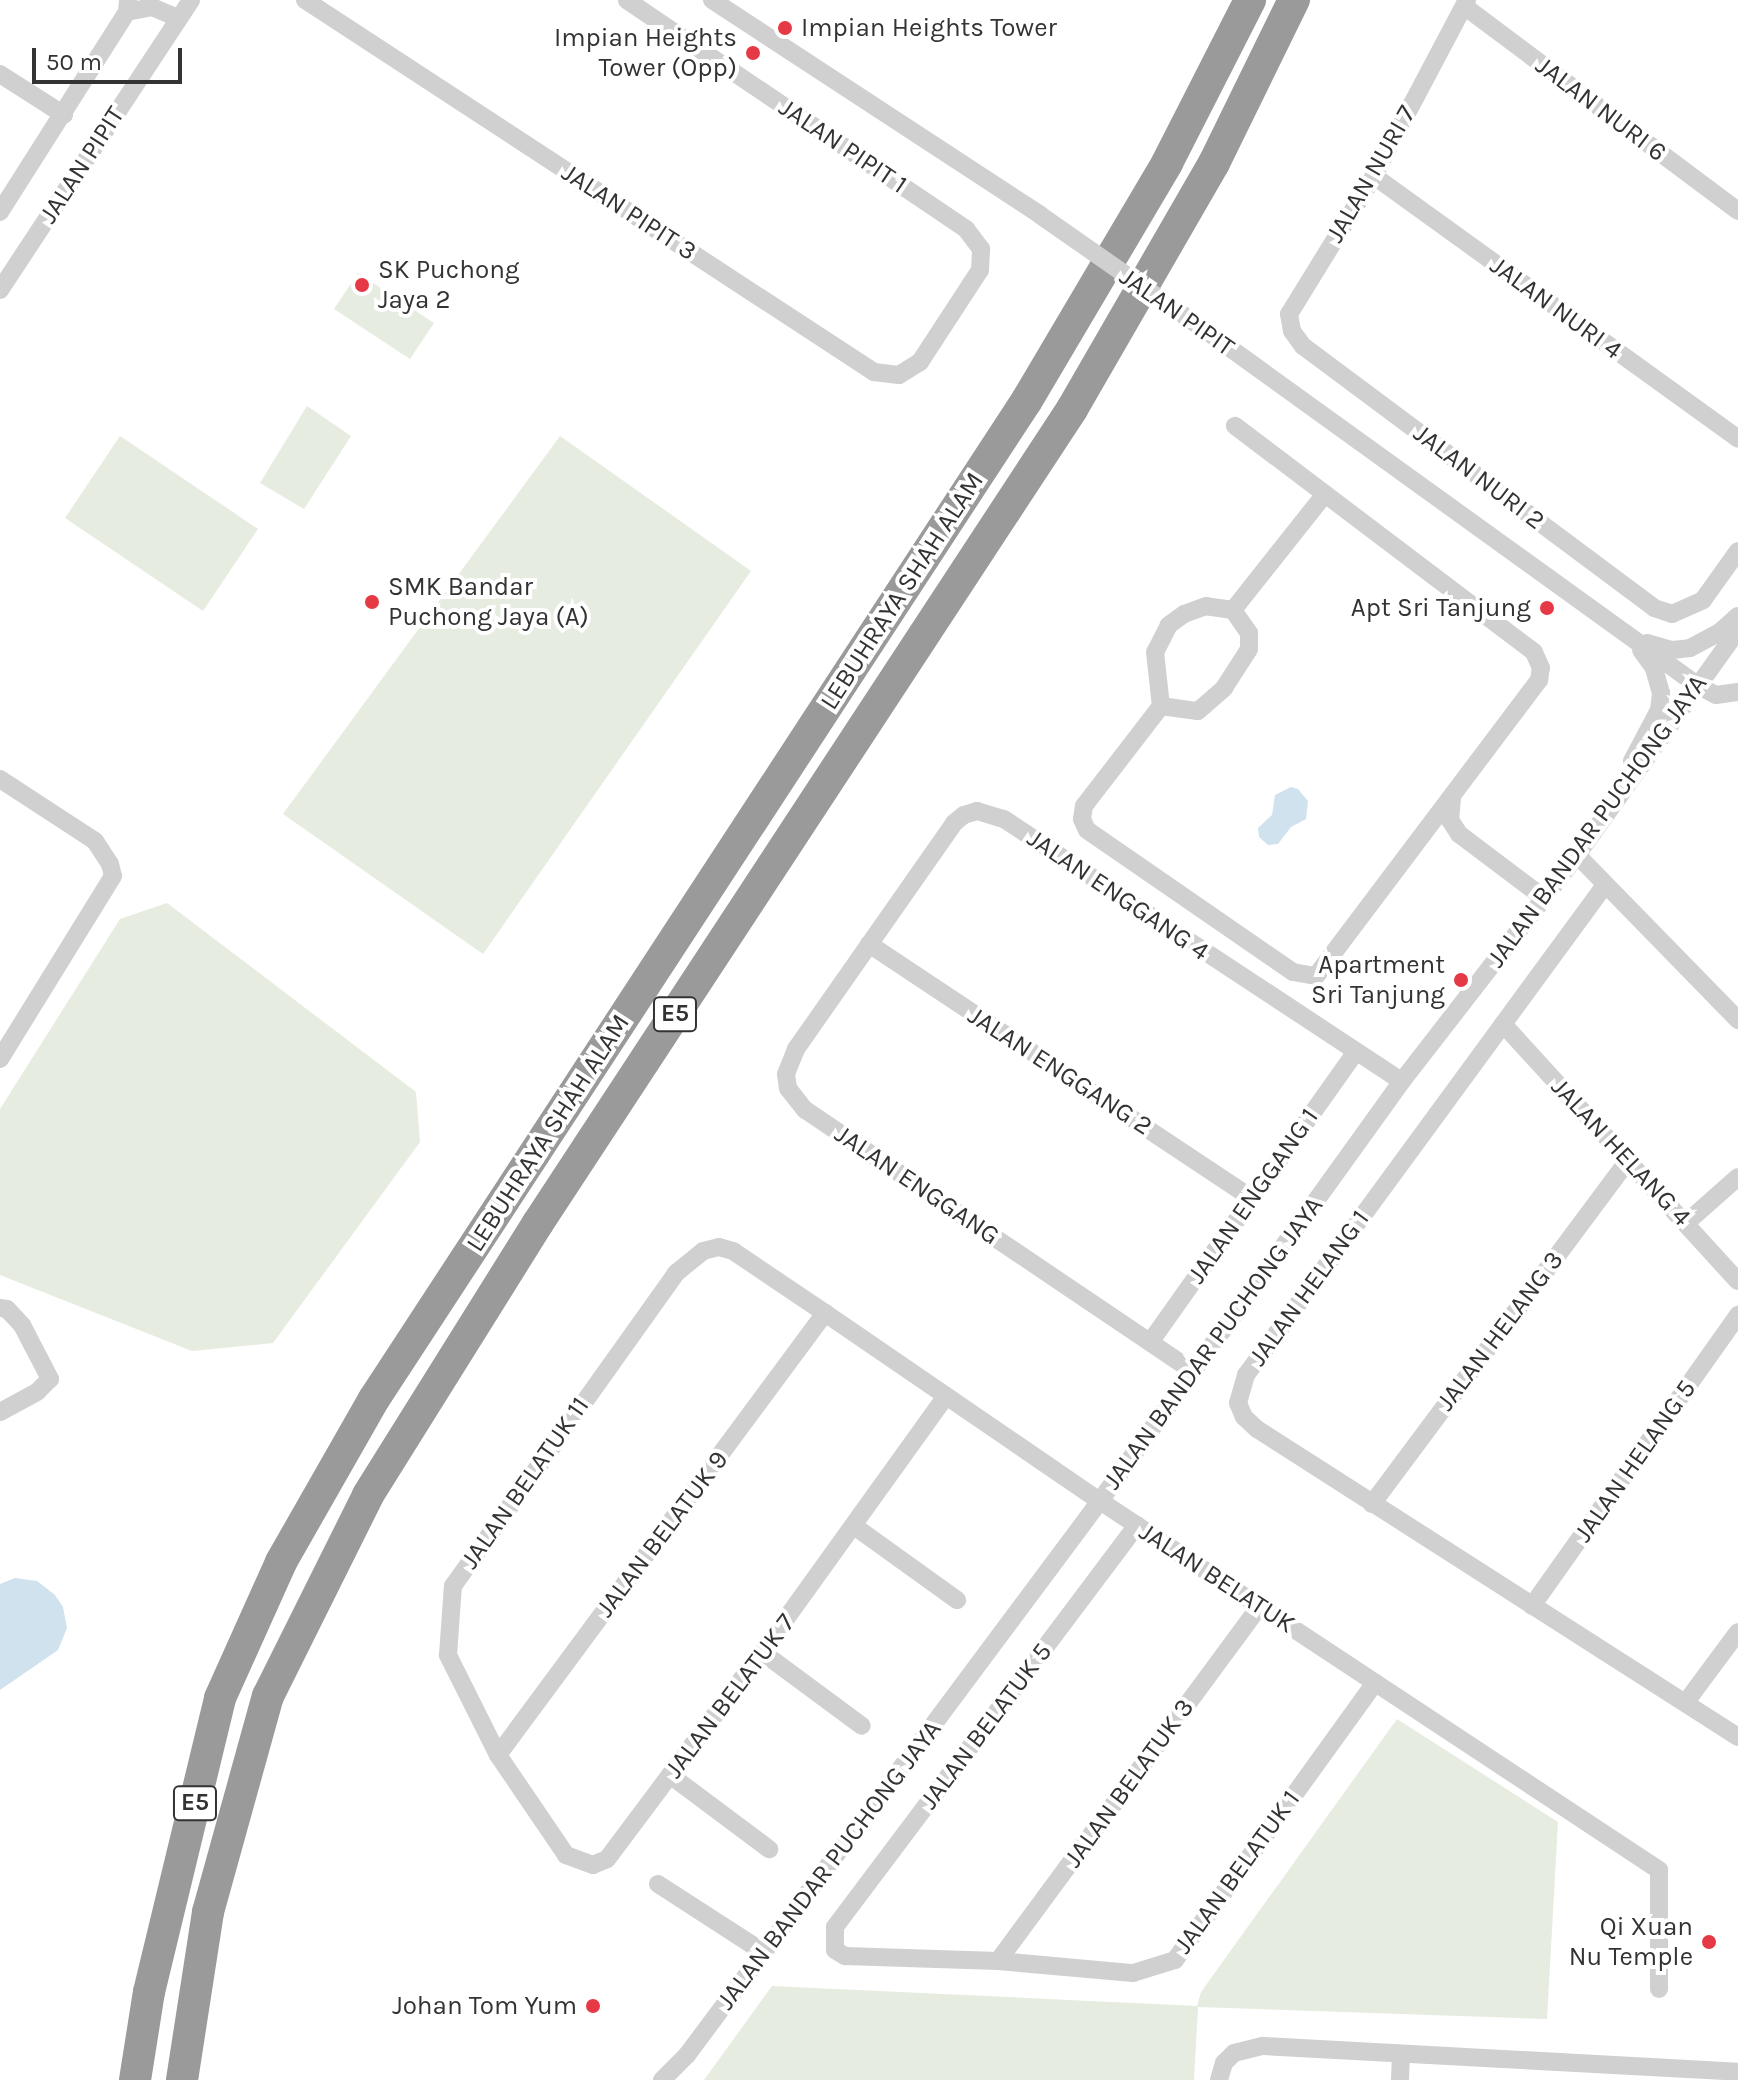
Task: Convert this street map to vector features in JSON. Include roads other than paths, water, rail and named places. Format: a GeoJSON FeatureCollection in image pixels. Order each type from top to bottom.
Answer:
{"type":"FeatureCollection","features":[{"type":"Feature","properties":{"kind":"highway","name":"LEBUHRAYA SHAH ALAM"},"geometry":{"type":"LineString","coordinates":[[135,2080],[149,1992],[220,1698],[281,1562],[382,1386],[1027,400],[1167,163],[1250,0]]}},
{"type":"Feature","properties":{"kind":"highway","name":"LEBUHRAYA SHAH ALAM"},"geometry":{"type":"LineString","coordinates":[[182,2080],[208,1912],[268,1696],[368,1495],[546,1209],[1072,409],[1214,163],[1294,0]]}},
{"type":"Feature","properties":{"kind":"street","name":"JALAN PIPIT"},"geometry":{"type":"LineString","coordinates":[[0,290],[191,0]]}},
{"type":"Feature","properties":{"kind":"street","name":"JALAN PIPIT 3"},"geometry":{"type":"LineString","coordinates":[[305,0],[874,372],[899,375],[920,362],[944,325]]}},
{"type":"Feature","properties":{"kind":"street","name":"JALAN PIPIT 1"},"geometry":{"type":"LineString","coordinates":[[627,0],[966,229],[981,249],[980,270],[944,325]]}},
{"type":"Feature","properties":{"kind":"street","name":"JALAN PIPIT"},"geometry":{"type":"LineString","coordinates":[[712,0],[1040,215],[1697,685]]}},
{"type":"Feature","properties":{"kind":"street","name":"JALAN NURI 7"},"geometry":{"type":"LineString","coordinates":[[1303,346],[1292,331],[1289,314],[1374,176],[1465,3]]}},
{"type":"Feature","properties":{"kind":"street","name":"JALAN NURI 6"},"geometry":{"type":"LineString","coordinates":[[1465,3],[1738,211]]}},
{"type":"Feature","properties":{"kind":"street"},"geometry":{"type":"LineString","coordinates":[[0,212],[64,115],[128,6],[152,7],[178,18]]}},
{"type":"Feature","properties":{"kind":"street"},"geometry":{"type":"LineString","coordinates":[[0,74],[64,115]]}},
{"type":"Feature","properties":{"kind":"street","name":"JALAN NURI 4"},"geometry":{"type":"LineString","coordinates":[[1374,176],[1738,439]]}},
{"type":"Feature","properties":{"kind":"street","name":"JALAN NURI 2"},"geometry":{"type":"LineString","coordinates":[[1303,346],[1654,608],[1672,614],[1703,600],[1738,551]]}},
{"type":"Feature","properties":{"kind":"street"},"geometry":{"type":"LineString","coordinates":[[1161,706],[1198,711],[1224,688],[1249,649],[1249,633],[1233,610],[1206,606],[1184,614],[1169,625],[1155,652],[1161,706],[1084,806],[1082,819],[1087,830],[1293,972],[1316,976],[1539,680],[1541,668],[1534,652],[1235,426]]}},
{"type":"Feature","properties":{"kind":"street"},"geometry":{"type":"LineString","coordinates":[[1233,610],[1325,494]]}},
{"type":"Feature","properties":{"kind":"street"},"geometry":{"type":"LineString","coordinates":[[1632,638],[1672,650],[1690,648],[1720,632],[1738,616]]}},
{"type":"Feature","properties":{"kind":"street","name":"JALAN BANDAR PUCHONG JAYA"},"geometry":{"type":"LineString","coordinates":[[662,2080],[687,2055],[1100,1501],[1191,1370],[1402,1081],[1577,855],[1738,630]]}},
{"type":"Feature","properties":{"kind":"street","name":"JALAN PIPIT"},"geometry":{"type":"LineString","coordinates":[[1592,834],[1659,710],[1661,693],[1654,668],[1632,638]]}},
{"type":"Feature","properties":{"kind":"street"},"geometry":{"type":"LineString","coordinates":[[1697,685],[1716,695],[1738,692]]}},
{"type":"Feature","properties":{"kind":"street"},"geometry":{"type":"LineString","coordinates":[[0,779],[95,841],[110,864],[113,876],[0,1059]]}},
{"type":"Feature","properties":{"kind":"street"},"geometry":{"type":"LineString","coordinates":[[1452,798],[1450,820],[1459,834],[1544,898]]}},
{"type":"Feature","properties":{"kind":"street","name":"JALAN ENGGANG 4"},"geometry":{"type":"LineString","coordinates":[[869,944],[954,823],[977,811],[991,813],[1402,1081]]}},
{"type":"Feature","properties":{"kind":"street"},"geometry":{"type":"LineString","coordinates":[[1418,844],[1438,835],[1459,834]]}},
{"type":"Feature","properties":{"kind":"street"},"geometry":{"type":"LineString","coordinates":[[1577,855],[1738,1020]]}},
{"type":"Feature","properties":{"kind":"street","name":"JALAN HELANG 1"},"geometry":{"type":"LineString","coordinates":[[1605,885],[1246,1375],[1238,1403],[1244,1417],[1257,1429],[1738,1737]]}},
{"type":"Feature","properties":{"kind":"street","name":"JALAN ENGGANG 2"},"geometry":{"type":"LineString","coordinates":[[869,944],[1252,1198]]}},
{"type":"Feature","properties":{"kind":"street","name":"JALAN ENGGANG"},"geometry":{"type":"LineString","coordinates":[[869,944],[789,1061],[786,1074],[788,1088],[796,1101],[1191,1370]]}},
{"type":"Feature","properties":{"kind":"street","name":"JALAN HELANG 4"},"geometry":{"type":"LineString","coordinates":[[1503,1024],[1738,1281]]}},
{"type":"Feature","properties":{"kind":"street","name":"JALAN ENGGANG 1"},"geometry":{"type":"LineString","coordinates":[[1151,1341],[1356,1052]]}},
{"type":"Feature","properties":{"kind":"street","name":"JALAN HELANG 3"},"geometry":{"type":"LineString","coordinates":[[1372,1504],[1629,1159]]}},
{"type":"Feature","properties":{"kind":"street"},"geometry":{"type":"LineString","coordinates":[[1686,1223],[1738,1177]]}},
{"type":"Feature","properties":{"kind":"street","name":"JALAN BELATUK"},"geometry":{"type":"LineString","coordinates":[[676,1273],[703,1251],[719,1247],[733,1251],[1100,1501],[1659,1870],[1659,1989]]}},
{"type":"Feature","properties":{"kind":"street","name":"JALAN BELATUK 11"},"geometry":{"type":"LineString","coordinates":[[498,1755],[448,1655],[453,1586],[676,1273]]}},
{"type":"Feature","properties":{"kind":"street"},"geometry":{"type":"LineString","coordinates":[[0,1412],[37,1392],[50,1379],[22,1325],[4,1309]]}},
{"type":"Feature","properties":{"kind":"street","name":"JALAN BELATUK 9"},"geometry":{"type":"LineString","coordinates":[[498,1755],[825,1313]]}},
{"type":"Feature","properties":{"kind":"street","name":"JALAN HELANG 5"},"geometry":{"type":"LineString","coordinates":[[1532,1606],[1738,1315]]}},
{"type":"Feature","properties":{"kind":"street","name":"JALAN BELATUK 7"},"geometry":{"type":"LineString","coordinates":[[498,1755],[566,1855],[593,1865],[607,1859],[762,1652],[946,1396]]}},
{"type":"Feature","properties":{"kind":"street","name":"JALAN BELATUK 5"},"geometry":{"type":"LineString","coordinates":[[835,1927],[1137,1525]]}},
{"type":"Feature","properties":{"kind":"street"},"geometry":{"type":"LineString","coordinates":[[854,1526],[957,1600]]}},
{"type":"Feature","properties":{"kind":"street","name":"JALAN BELATUK 3"},"geometry":{"type":"LineString","coordinates":[[998,1961],[1260,1605]]}},
{"type":"Feature","properties":{"kind":"street"},"geometry":{"type":"LineString","coordinates":[[1686,1702],[1738,1632]]}},
{"type":"Feature","properties":{"kind":"street"},"geometry":{"type":"LineString","coordinates":[[762,1652],[862,1726]]}},
{"type":"Feature","properties":{"kind":"street","name":"JALAN BELATUK 1"},"geometry":{"type":"LineString","coordinates":[[835,1927],[835,1950],[845,1956],[998,1961],[1133,1973],[1175,1960],[1375,1683]]}},
{"type":"Feature","properties":{"kind":"street"},"geometry":{"type":"LineString","coordinates":[[670,1775],[769,1849]]}},
{"type":"Feature","properties":{"kind":"street"},"geometry":{"type":"LineString","coordinates":[[658,1884],[763,1952]]}},
{"type":"Feature","properties":{"kind":"street"},"geometry":{"type":"LineString","coordinates":[[1219,2080],[1224,2063],[1247,2047],[1401,2055],[1584,2073],[1738,2072]]}},
{"type":"Feature","properties":{"kind":"street","name":"JALAN BANDAR PUCHONG JAYA"},"geometry":{"type":"LineString","coordinates":[[677,2080],[687,2055]]}},
{"type":"Feature","properties":{"kind":"street"},"geometry":{"type":"LineString","coordinates":[[1400,2080],[1401,2055]]}},
{"type":"Feature","properties":{"kind":"water"},"geometry":{"type":"Polygon","coordinates":[[[1291,787],[1298,789],[1308,801],[1306,819],[1291,827],[1278,844],[1268,845],[1259,837],[1258,828],[1272,815],[1275,795],[1291,787]]]}},
{"type":"Feature","properties":{"kind":"water"},"geometry":{"type":"Polygon","coordinates":[[[15,1578],[37,1581],[55,1595],[63,1607],[67,1628],[58,1650],[0,1690],[0,1584],[15,1578]]]}},
{"type":"Feature","properties":{"kind":"place","name":"Impian Heights Tower"},"geometry":{"type":"Point","coordinates":[785,28]}},
{"type":"Feature","properties":{"kind":"place","name":"Impian Heights Tower (Opp)"},"geometry":{"type":"Point","coordinates":[753,53]}},
{"type":"Feature","properties":{"kind":"place","name":"SK Puchong Jaya 2"},"geometry":{"type":"Point","coordinates":[362,285]}},
{"type":"Feature","properties":{"kind":"place","name":"SMK Bandar Puchong Jaya (A)"},"geometry":{"type":"Point","coordinates":[372,602]}},
{"type":"Feature","properties":{"kind":"place","name":"Apt Sri Tanjung"},"geometry":{"type":"Point","coordinates":[1547,608]}},
{"type":"Feature","properties":{"kind":"place","name":"Apartment Sri Tanjung"},"geometry":{"type":"Point","coordinates":[1461,980]}},
{"type":"Feature","properties":{"kind":"place","name":"Qi Xuan Nu Temple"},"geometry":{"type":"Point","coordinates":[1709,1942]}},
{"type":"Feature","properties":{"kind":"place","name":"Johan Tom Yum"},"geometry":{"type":"Point","coordinates":[593,2006]}}]}
